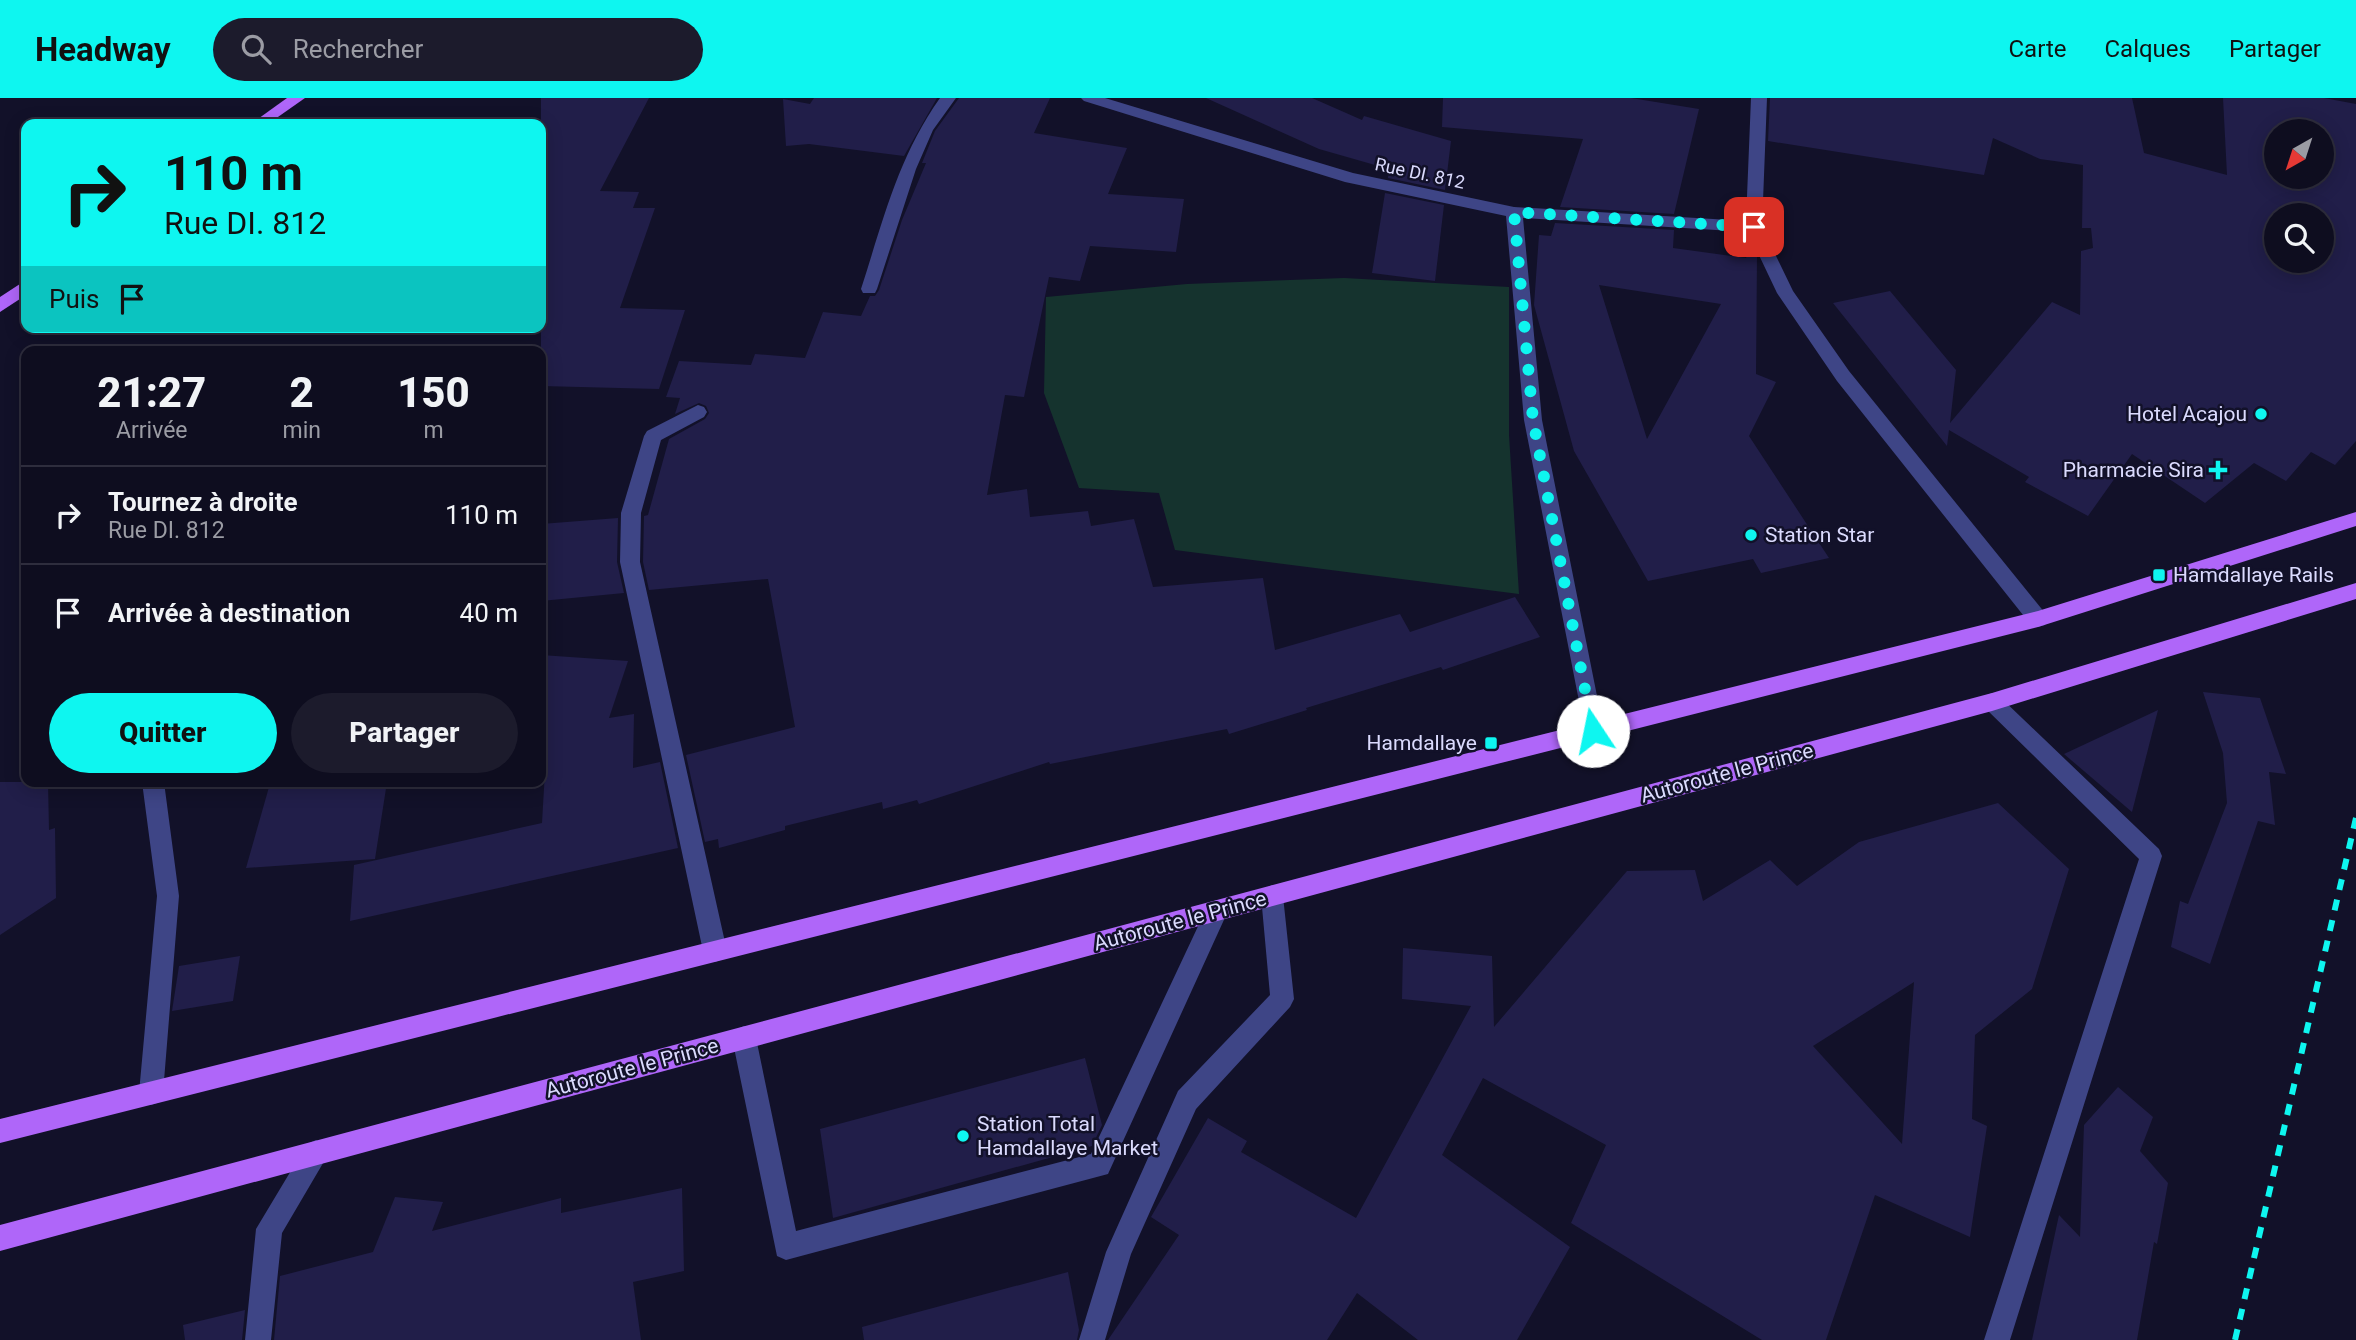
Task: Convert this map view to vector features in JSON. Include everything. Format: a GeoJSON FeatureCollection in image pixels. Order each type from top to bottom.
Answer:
{"type":"FeatureCollection","features":[{"type":"Feature","properties":{"kind":"main road"},"geometry":{"type":"LineString","coordinates":[[266,119],[297,98]]}},
{"type":"Feature","properties":{"kind":"main road"},"geometry":{"type":"LineString","coordinates":[[0,306],[21,290]]}},
{"type":"Feature","properties":{"kind":"main road"},"geometry":{"type":"LineString","coordinates":[[0,1131],[2038,619],[2356,519]]}},
{"type":"Feature","properties":{"kind":"main road","name":"Autoroute le Prince"},"geometry":{"type":"LineString","coordinates":[[0,1238],[1992,702],[2356,591]]}},
{"type":"Feature","properties":{"kind":"street"},"geometry":{"type":"LineString","coordinates":[[869,289],[908,169],[926,129],[948,98]]}},
{"type":"Feature","properties":{"kind":"street","name":"Rue DI. 812"},"geometry":{"type":"LineString","coordinates":[[1089,98],[1351,178],[1514,212],[1754,227]]}},
{"type":"Feature","properties":{"kind":"street"},"geometry":{"type":"LineString","coordinates":[[1759,98],[1754,227],[1785,293],[1843,376],[2038,619]]}},
{"type":"Feature","properties":{"kind":"street"},"geometry":{"type":"LineString","coordinates":[[1514,212],[1533,420],[1593,731]]}},
{"type":"Feature","properties":{"kind":"street"},"geometry":{"type":"LineString","coordinates":[[698,412],[653,436],[631,513],[630,562],[715,951]]}},
{"type":"Feature","properties":{"kind":"street"},"geometry":{"type":"LineString","coordinates":[[1992,702],[2151,856],[1997,1340]]}},
{"type":"Feature","properties":{"kind":"street"},"geometry":{"type":"LineString","coordinates":[[151,1093],[168,895],[154,787]]}},
{"type":"Feature","properties":{"kind":"street"},"geometry":{"type":"LineString","coordinates":[[1092,1340],[1119,1252],[1188,1100],[1283,999],[1272,896]]}},
{"type":"Feature","properties":{"kind":"street"},"geometry":{"type":"LineString","coordinates":[[744,1038],[786,1247],[1099,1165],[1217,911]]}},
{"type":"Feature","properties":{"kind":"street"},"geometry":{"type":"LineString","coordinates":[[258,1340],[269,1229],[316,1153]]}},
{"type":"Feature","properties":{"kind":"green space"},"geometry":{"type":"Polygon","coordinates":[[[1344,278],[1509,287],[1509,435],[1519,594],[1175,550],[1159,493],[1079,488],[1044,393],[1046,297],[1187,284],[1344,278]]]}},
{"type":"Feature","properties":{"kind":"building"},"geometry":{"type":"Polygon","coordinates":[[[541,98],[649,98],[600,191],[639,192],[633,208],[655,208],[620,308],[685,310],[659,389],[546,386],[546,346],[541,346],[541,333],[546,333],[546,119],[541,119],[541,98]]]}},
{"type":"Feature","properties":{"kind":"building"},"geometry":{"type":"Polygon","coordinates":[[[814,98],[937,98],[904,156],[809,144],[786,146],[783,99],[810,104],[814,98]]]}},
{"type":"Feature","properties":{"kind":"building"},"geometry":{"type":"Polygon","coordinates":[[[959,98],[1050,98],[1034,133],[1127,148],[1108,194],[1184,199],[1176,252],[1090,246],[1080,281],[1049,277],[1024,397],[1005,395],[987,495],[1027,489],[1030,517],[1088,511],[1091,526],[1134,519],[1153,587],[1263,578],[1275,650],[1400,614],[1410,632],[1515,597],[1540,637],[1443,670],[1441,667],[1229,734],[1227,729],[1050,764],[1049,762],[919,804],[917,800],[883,809],[882,802],[785,826],[785,830],[719,848],[718,839],[705,842],[686,755],[795,727],[768,579],[649,590],[643,562],[644,516],[648,515],[669,439],[705,419],[709,413],[706,406],[699,403],[675,414],[680,398],[666,397],[679,361],[751,365],[755,354],[805,358],[823,312],[861,316],[870,296],[875,296],[879,290],[902,220],[926,163],[922,163],[935,131],[959,98]]]}},
{"type":"Feature","properties":{"kind":"building"},"geometry":{"type":"Polygon","coordinates":[[[1206,98],[1312,98],[1362,120],[1364,116],[1451,141],[1445,190],[1388,178],[1389,169],[1319,149],[1206,98]]]}},
{"type":"Feature","properties":{"kind":"building"},"geometry":{"type":"Polygon","coordinates":[[[1443,98],[1631,98],[1699,109],[1674,214],[1560,207],[1583,139],[1442,127],[1443,98]]]}},
{"type":"Feature","properties":{"kind":"building"},"geometry":{"type":"Polygon","coordinates":[[[1770,98],[2132,98],[2144,153],[2227,175],[2223,98],[2324,98],[2356,104],[2356,441],[2335,465],[2311,452],[2286,481],[2254,463],[2205,503],[2132,454],[2088,516],[2025,482],[2029,477],[1949,430],[1947,446],[1833,303],[1890,291],[1956,370],[1950,423],[2052,302],[2080,315],[2081,251],[2093,248],[2091,228],[2082,228],[2083,165],[2040,159],[1993,138],[1984,175],[1768,141],[1770,98]]]}},
{"type":"Feature","properties":{"kind":"building"},"geometry":{"type":"Polygon","coordinates":[[[1385,193],[1444,205],[1435,281],[1372,273],[1385,193]]]}},
{"type":"Feature","properties":{"kind":"building"},"geometry":{"type":"Polygon","coordinates":[[[1555,223],[1674,230],[1673,248],[1746,258],[1752,247],[1757,257],[1756,374],[1776,382],[1749,436],[1829,558],[1761,573],[1753,559],[1648,581],[1574,451],[1534,305],[1539,235],[1551,236],[1555,223]],[[1599,285],[1647,439],[1721,304],[1599,285]]]}},
{"type":"Feature","properties":{"kind":"building"},"geometry":{"type":"Polygon","coordinates":[[[618,518],[617,562],[624,593],[546,601],[546,524],[618,518]]]}},
{"type":"Feature","properties":{"kind":"building"},"geometry":{"type":"Polygon","coordinates":[[[546,655],[628,661],[609,718],[634,714],[633,768],[660,762],[678,848],[350,921],[354,865],[542,823],[548,719],[546,655]]]}},
{"type":"Feature","properties":{"kind":"building"},"geometry":{"type":"Polygon","coordinates":[[[2203,692],[2260,698],[2286,774],[2269,772],[2275,825],[2258,821],[2210,964],[2171,947],[2180,901],[2188,904],[2227,803],[2223,753],[2203,692]]]}},
{"type":"Feature","properties":{"kind":"building"},"geometry":{"type":"Polygon","coordinates":[[[2158,710],[2132,812],[2064,754],[2158,710]]]}},
{"type":"Feature","properties":{"kind":"building"},"geometry":{"type":"Polygon","coordinates":[[[0,782],[21,782],[21,787],[48,787],[49,830],[55,828],[56,898],[0,935],[0,782]]]}},
{"type":"Feature","properties":{"kind":"building"},"geometry":{"type":"Polygon","coordinates":[[[269,787],[386,787],[375,859],[246,868],[269,787]]]}},
{"type":"Feature","properties":{"kind":"building"},"geometry":{"type":"Polygon","coordinates":[[[1998,803],[2069,869],[2032,989],[1975,1035],[1972,1119],[1987,1126],[1970,1237],[1875,1195],[1826,1340],[1762,1340],[1571,1223],[1606,1145],[1483,1078],[1442,1155],[1570,1247],[1517,1340],[1418,1340],[1357,1293],[1327,1340],[1108,1340],[1179,1235],[1151,1217],[1208,1118],[1247,1141],[1241,1152],[1356,1218],[1471,1006],[1402,999],[1403,948],[1492,956],[1494,1027],[1627,871],[1695,870],[1703,901],[1770,860],[1797,886],[1859,842],[1998,803]],[[1914,982],[1813,1046],[1902,1144],[1914,982]]]}},
{"type":"Feature","properties":{"kind":"building"},"geometry":{"type":"Polygon","coordinates":[[[240,956],[233,1001],[172,1011],[179,966],[240,956]]]}},
{"type":"Feature","properties":{"kind":"building","name":"Station Total Hamdallaye Market"},"geometry":{"type":"Polygon","coordinates":[[[1085,1058],[1102,1125],[1092,1146],[833,1218],[820,1129],[1085,1058]]]}},
{"type":"Feature","properties":{"kind":"building"},"geometry":{"type":"Polygon","coordinates":[[[2118,1087],[2153,1117],[2140,1151],[2168,1183],[2157,1244],[2154,1242],[2137,1340],[2032,1340],[2059,1215],[2080,1237],[2084,1125],[2118,1087]]]}},
{"type":"Feature","properties":{"kind":"building"},"geometry":{"type":"Polygon","coordinates":[[[682,1188],[684,1271],[633,1282],[641,1340],[274,1340],[280,1276],[373,1252],[395,1197],[443,1202],[432,1231],[561,1198],[561,1213],[682,1188]]]}},
{"type":"Feature","properties":{"kind":"building"},"geometry":{"type":"Polygon","coordinates":[[[1068,1272],[1079,1330],[1077,1340],[864,1340],[862,1327],[1068,1272]]]}},
{"type":"Feature","properties":{"kind":"building"},"geometry":{"type":"Polygon","coordinates":[[[245,1310],[242,1340],[185,1340],[183,1325],[245,1310]]]}},
{"type":"Feature","properties":{"kind":"railway"},"geometry":{"type":"LineString","coordinates":[[2235,1340],[2356,818]]}},
{"type":"Feature","properties":{"kind":"place","name":"Hotel Acajou"},"geometry":{"type":"Point","coordinates":[2261,414]}},
{"type":"Feature","properties":{"kind":"place","name":"Pharmacie Sira"},"geometry":{"type":"Point","coordinates":[2218,470]}},
{"type":"Feature","properties":{"kind":"place","name":"Station Star"},"geometry":{"type":"Point","coordinates":[1751,535]}},
{"type":"Feature","properties":{"kind":"place","name":"Hamdallaye Rails"},"geometry":{"type":"Point","coordinates":[2159,575]}},
{"type":"Feature","properties":{"kind":"place","name":"Hamdallaye"},"geometry":{"type":"Point","coordinates":[1491,743]}},
{"type":"Feature","properties":{"kind":"place","name":"Station Total Hamdallaye Market"},"geometry":{"type":"Point","coordinates":[963,1136]}},
{"type":"Feature","properties":{"kind":"route"},"geometry":{"type":"LineString","coordinates":[[1593,731],[1533,420],[1514,212],[1754,227]]}}]}
